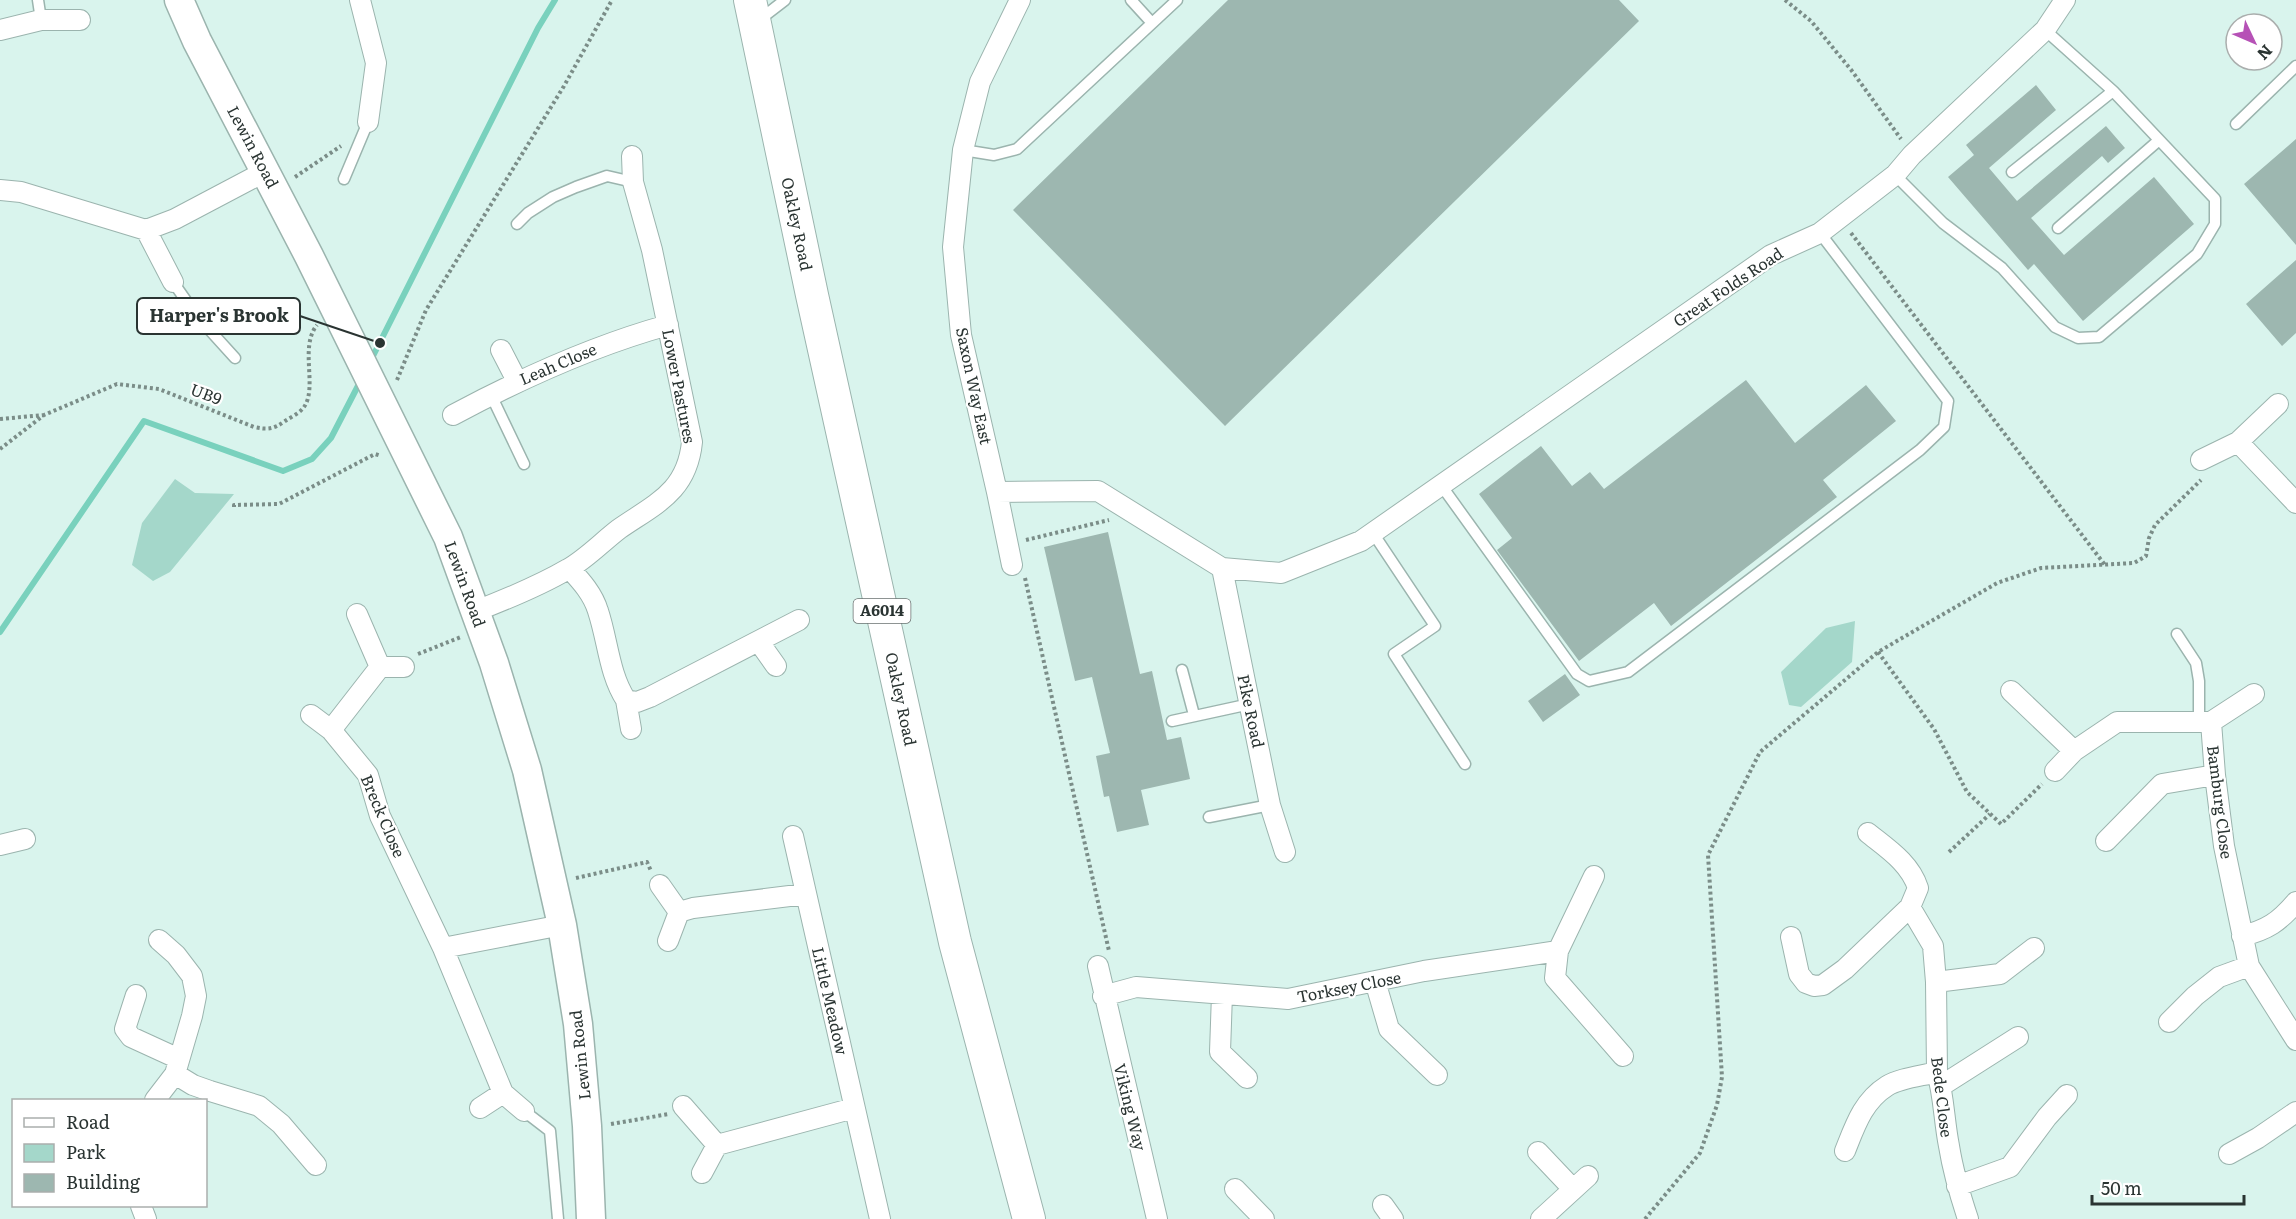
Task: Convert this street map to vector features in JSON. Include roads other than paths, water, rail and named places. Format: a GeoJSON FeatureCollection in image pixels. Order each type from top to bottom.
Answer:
{"type":"FeatureCollection","features":[{"type":"Feature","properties":{"kind":"main road","name":"Oakley Road"},"geometry":{"type":"LineString","coordinates":[[753,12],[812,295],[955,942],[1029,1219]]}},
{"type":"Feature","properties":{"kind":"street","name":"Lewin Road"},"geometry":{"type":"LineString","coordinates":[[179,0],[196,41],[266,171],[354,346],[387,387],[476,612],[527,770],[562,925],[578,1024],[587,1126],[591,1219]]}},
{"type":"Feature","properties":{"kind":"street"},"geometry":{"type":"LineString","coordinates":[[360,0],[376,63],[368,122]]}},
{"type":"Feature","properties":{"kind":"street","name":"Saxon Way East"},"geometry":{"type":"LineString","coordinates":[[1018,571],[1008,544],[961,335],[953,247],[963,150],[980,82],[1020,0]]}},
{"type":"Feature","properties":{"kind":"street","name":"Great Folds Road"},"geometry":{"type":"LineString","coordinates":[[1222,568],[1281,573],[1367,537],[1771,255],[1820,233],[1895,175],[1912,154],[2045,30],[2065,0]]}},
{"type":"Feature","properties":{"kind":"street"},"geometry":{"type":"LineString","coordinates":[[0,30],[41,20],[80,20]]}},
{"type":"Feature","properties":{"kind":"street","name":"Lower Pastures"},"geometry":{"type":"LineString","coordinates":[[476,612],[570,569],[618,530],[657,505],[682,479],[688,466],[692,442],[652,250],[633,182],[632,156]]}},
{"type":"Feature","properties":{"kind":"street"},"geometry":{"type":"LineString","coordinates":[[0,190],[21,192],[146,230],[175,219],[266,171]]}},
{"type":"Feature","properties":{"kind":"street"},"geometry":{"type":"LineString","coordinates":[[146,230],[173,282]]}},
{"type":"Feature","properties":{"kind":"street","name":"Leah Close"},"geometry":{"type":"LineString","coordinates":[[453,416],[517,381],[626,337],[668,325]]}},
{"type":"Feature","properties":{"kind":"street"},"geometry":{"type":"LineString","coordinates":[[501,350],[517,381]]}},
{"type":"Feature","properties":{"kind":"street"},"geometry":{"type":"LineString","coordinates":[[2201,460],[2238,442],[2278,404]]}},
{"type":"Feature","properties":{"kind":"street"},"geometry":{"type":"LineString","coordinates":[[2238,442],[2296,503]]}},
{"type":"Feature","properties":{"kind":"street"},"geometry":{"type":"LineString","coordinates":[[997,492],[1098,491],[1222,568]]}},
{"type":"Feature","properties":{"kind":"street","name":"Pike Road"},"geometry":{"type":"LineString","coordinates":[[1222,568],[1270,805],[1285,852]]}},
{"type":"Feature","properties":{"kind":"street"},"geometry":{"type":"LineString","coordinates":[[570,569],[586,587],[598,609],[616,681],[626,700],[632,729]]}},
{"type":"Feature","properties":{"kind":"street"},"geometry":{"type":"LineString","coordinates":[[357,614],[380,667]]}},
{"type":"Feature","properties":{"kind":"street"},"geometry":{"type":"LineString","coordinates":[[626,700],[637,702],[650,697],[799,620]]}},
{"type":"Feature","properties":{"kind":"street"},"geometry":{"type":"LineString","coordinates":[[759,642],[776,666]]}},
{"type":"Feature","properties":{"kind":"street"},"geometry":{"type":"LineString","coordinates":[[380,667],[404,667]]}},
{"type":"Feature","properties":{"kind":"street"},"geometry":{"type":"LineString","coordinates":[[331,730],[380,667]]}},
{"type":"Feature","properties":{"kind":"street"},"geometry":{"type":"LineString","coordinates":[[2011,691],[2074,751]]}},
{"type":"Feature","properties":{"kind":"street"},"geometry":{"type":"LineString","coordinates":[[2055,771],[2074,751],[2116,722],[2205,722],[2254,694]]}},
{"type":"Feature","properties":{"kind":"street","name":"Breck Close"},"geometry":{"type":"LineString","coordinates":[[311,715],[331,730],[368,775],[380,816],[443,948],[503,1093],[524,1111]]}},
{"type":"Feature","properties":{"kind":"street","name":"Bamburg Close"},"geometry":{"type":"LineString","coordinates":[[2205,722],[2224,846],[2248,966],[2296,1040]]}},
{"type":"Feature","properties":{"kind":"street"},"geometry":{"type":"LineString","coordinates":[[2106,841],[2162,784],[2214,775]]}},
{"type":"Feature","properties":{"kind":"street"},"geometry":{"type":"LineString","coordinates":[[1791,937],[1799,974],[1806,983],[1814,986],[1823,985],[1845,969],[1911,907],[1918,888],[1915,878],[1901,860],[1868,833]]}},
{"type":"Feature","properties":{"kind":"street","name":"Little Meadow"},"geometry":{"type":"LineString","coordinates":[[793,836],[880,1219]]}},
{"type":"Feature","properties":{"kind":"street"},"geometry":{"type":"LineString","coordinates":[[0,845],[25,839]]}},
{"type":"Feature","properties":{"kind":"street"},"geometry":{"type":"LineString","coordinates":[[1594,876],[1558,951],[1555,978],[1623,1056]]}},
{"type":"Feature","properties":{"kind":"street"},"geometry":{"type":"LineString","coordinates":[[660,885],[679,912]]}},
{"type":"Feature","properties":{"kind":"street"},"geometry":{"type":"LineString","coordinates":[[679,912],[693,908],[806,894]]}},
{"type":"Feature","properties":{"kind":"street"},"geometry":{"type":"LineString","coordinates":[[2242,936],[2259,932],[2276,924],[2296,902]]}},
{"type":"Feature","properties":{"kind":"street","name":"Bede Close"},"geometry":{"type":"LineString","coordinates":[[1911,907],[1933,946],[1939,1078],[1948,1144],[1957,1186],[1968,1219]]}},
{"type":"Feature","properties":{"kind":"street"},"geometry":{"type":"LineString","coordinates":[[668,940],[679,912]]}},
{"type":"Feature","properties":{"kind":"street"},"geometry":{"type":"LineString","coordinates":[[443,948],[562,925]]}},
{"type":"Feature","properties":{"kind":"street"},"geometry":{"type":"LineString","coordinates":[[156,1099],[177,1066],[196,996],[192,976],[176,955],[159,940]]}},
{"type":"Feature","properties":{"kind":"street"},"geometry":{"type":"LineString","coordinates":[[1936,982],[2000,974],[2034,948]]}},
{"type":"Feature","properties":{"kind":"street","name":"Torksey Close"},"geometry":{"type":"LineString","coordinates":[[1103,996],[1136,987],[1288,999],[1424,971],[1558,951]]}},
{"type":"Feature","properties":{"kind":"street","name":"Viking Way"},"geometry":{"type":"LineString","coordinates":[[1098,966],[1103,996],[1157,1219]]}},
{"type":"Feature","properties":{"kind":"street"},"geometry":{"type":"LineString","coordinates":[[2169,1022],[2195,996],[2219,977],[2248,966]]}},
{"type":"Feature","properties":{"kind":"street"},"geometry":{"type":"LineString","coordinates":[[1375,981],[1389,1029],[1437,1076]]}},
{"type":"Feature","properties":{"kind":"street"},"geometry":{"type":"LineString","coordinates":[[1222,994],[1220,1052],[1247,1078]]}},
{"type":"Feature","properties":{"kind":"street"},"geometry":{"type":"LineString","coordinates":[[136,995],[125,1029],[131,1037],[177,1066],[193,1085],[259,1106],[281,1124],[316,1165]]}},
{"type":"Feature","properties":{"kind":"street"},"geometry":{"type":"LineString","coordinates":[[1845,1151],[1861,1111],[1889,1085],[1939,1078],[2018,1037]]}},
{"type":"Feature","properties":{"kind":"street"},"geometry":{"type":"LineString","coordinates":[[480,1108],[503,1093]]}},
{"type":"Feature","properties":{"kind":"street"},"geometry":{"type":"LineString","coordinates":[[1957,1186],[2010,1167],[2046,1117],[2067,1095]]}},
{"type":"Feature","properties":{"kind":"street"},"geometry":{"type":"LineString","coordinates":[[683,1106],[717,1144]]}},
{"type":"Feature","properties":{"kind":"street"},"geometry":{"type":"LineString","coordinates":[[702,1173],[717,1144],[854,1108]]}},
{"type":"Feature","properties":{"kind":"street"},"geometry":{"type":"LineString","coordinates":[[2229,1154],[2258,1138],[2296,1112]]}},
{"type":"Feature","properties":{"kind":"street"},"geometry":{"type":"LineString","coordinates":[[1538,1152],[1580,1183],[1541,1219]]}},
{"type":"Feature","properties":{"kind":"street"},"geometry":{"type":"LineString","coordinates":[[1235,1189],[1264,1219]]}},
{"type":"Feature","properties":{"kind":"lane"},"geometry":{"type":"LineString","coordinates":[[38,0],[41,20]]}},
{"type":"Feature","properties":{"kind":"lane"},"geometry":{"type":"LineString","coordinates":[[753,12],[785,0]]}},
{"type":"Feature","properties":{"kind":"lane"},"geometry":{"type":"LineString","coordinates":[[1131,0],[1152,23]]}},
{"type":"Feature","properties":{"kind":"lane"},"geometry":{"type":"LineString","coordinates":[[963,150],[994,155],[1017,149],[1177,0]]}},
{"type":"Feature","properties":{"kind":"lane"},"geometry":{"type":"LineString","coordinates":[[1895,175],[1943,223],[2002,268],[2055,327],[2078,338],[2099,337],[2196,254],[2215,224],[2215,199],[2113,91],[2045,30]]}},
{"type":"Feature","properties":{"kind":"lane"},"geometry":{"type":"LineString","coordinates":[[2236,124],[2296,66]]}},
{"type":"Feature","properties":{"kind":"lane"},"geometry":{"type":"LineString","coordinates":[[2012,172],[2113,91]]}},
{"type":"Feature","properties":{"kind":"lane"},"geometry":{"type":"LineString","coordinates":[[344,179],[368,122]]}},
{"type":"Feature","properties":{"kind":"lane"},"geometry":{"type":"LineString","coordinates":[[2058,228],[2158,141]]}},
{"type":"Feature","properties":{"kind":"lane"},"geometry":{"type":"LineString","coordinates":[[517,224],[544,202],[576,187],[607,176],[633,182]]}},
{"type":"Feature","properties":{"kind":"lane"},"geometry":{"type":"LineString","coordinates":[[1440,485],[1577,674],[1589,681],[1628,672],[1892,472],[1944,427],[1948,401],[1820,233]]}},
{"type":"Feature","properties":{"kind":"lane"},"geometry":{"type":"LineString","coordinates":[[173,282],[196,315],[235,357]]}},
{"type":"Feature","properties":{"kind":"lane"},"geometry":{"type":"LineString","coordinates":[[491,395],[524,464]]}},
{"type":"Feature","properties":{"kind":"lane"},"geometry":{"type":"LineString","coordinates":[[1367,537],[1435,626],[1394,654],[1465,764]]}},
{"type":"Feature","properties":{"kind":"lane"},"geometry":{"type":"LineString","coordinates":[[2177,634],[2196,663],[2205,722]]}},
{"type":"Feature","properties":{"kind":"lane"},"geometry":{"type":"LineString","coordinates":[[1182,670],[1194,715]]}},
{"type":"Feature","properties":{"kind":"lane"},"geometry":{"type":"LineString","coordinates":[[1172,720],[1250,705]]}},
{"type":"Feature","properties":{"kind":"lane"},"geometry":{"type":"LineString","coordinates":[[1209,817],[1270,805]]}},
{"type":"Feature","properties":{"kind":"lane"},"geometry":{"type":"LineString","coordinates":[[524,1111],[550,1131],[558,1219]]}},
{"type":"Feature","properties":{"kind":"waterway"},"geometry":{"type":"LineString","coordinates":[[371,360],[538,28],[555,0]]}},
{"type":"Feature","properties":{"kind":"waterway"},"geometry":{"type":"LineString","coordinates":[[0,632],[144,421],[283,471],[312,459],[331,438],[361,380]]}},
{"type":"Feature","properties":{"kind":"place","name":"Harper's Brook"},"geometry":{"type":"Point","coordinates":[380,343]}}]}
